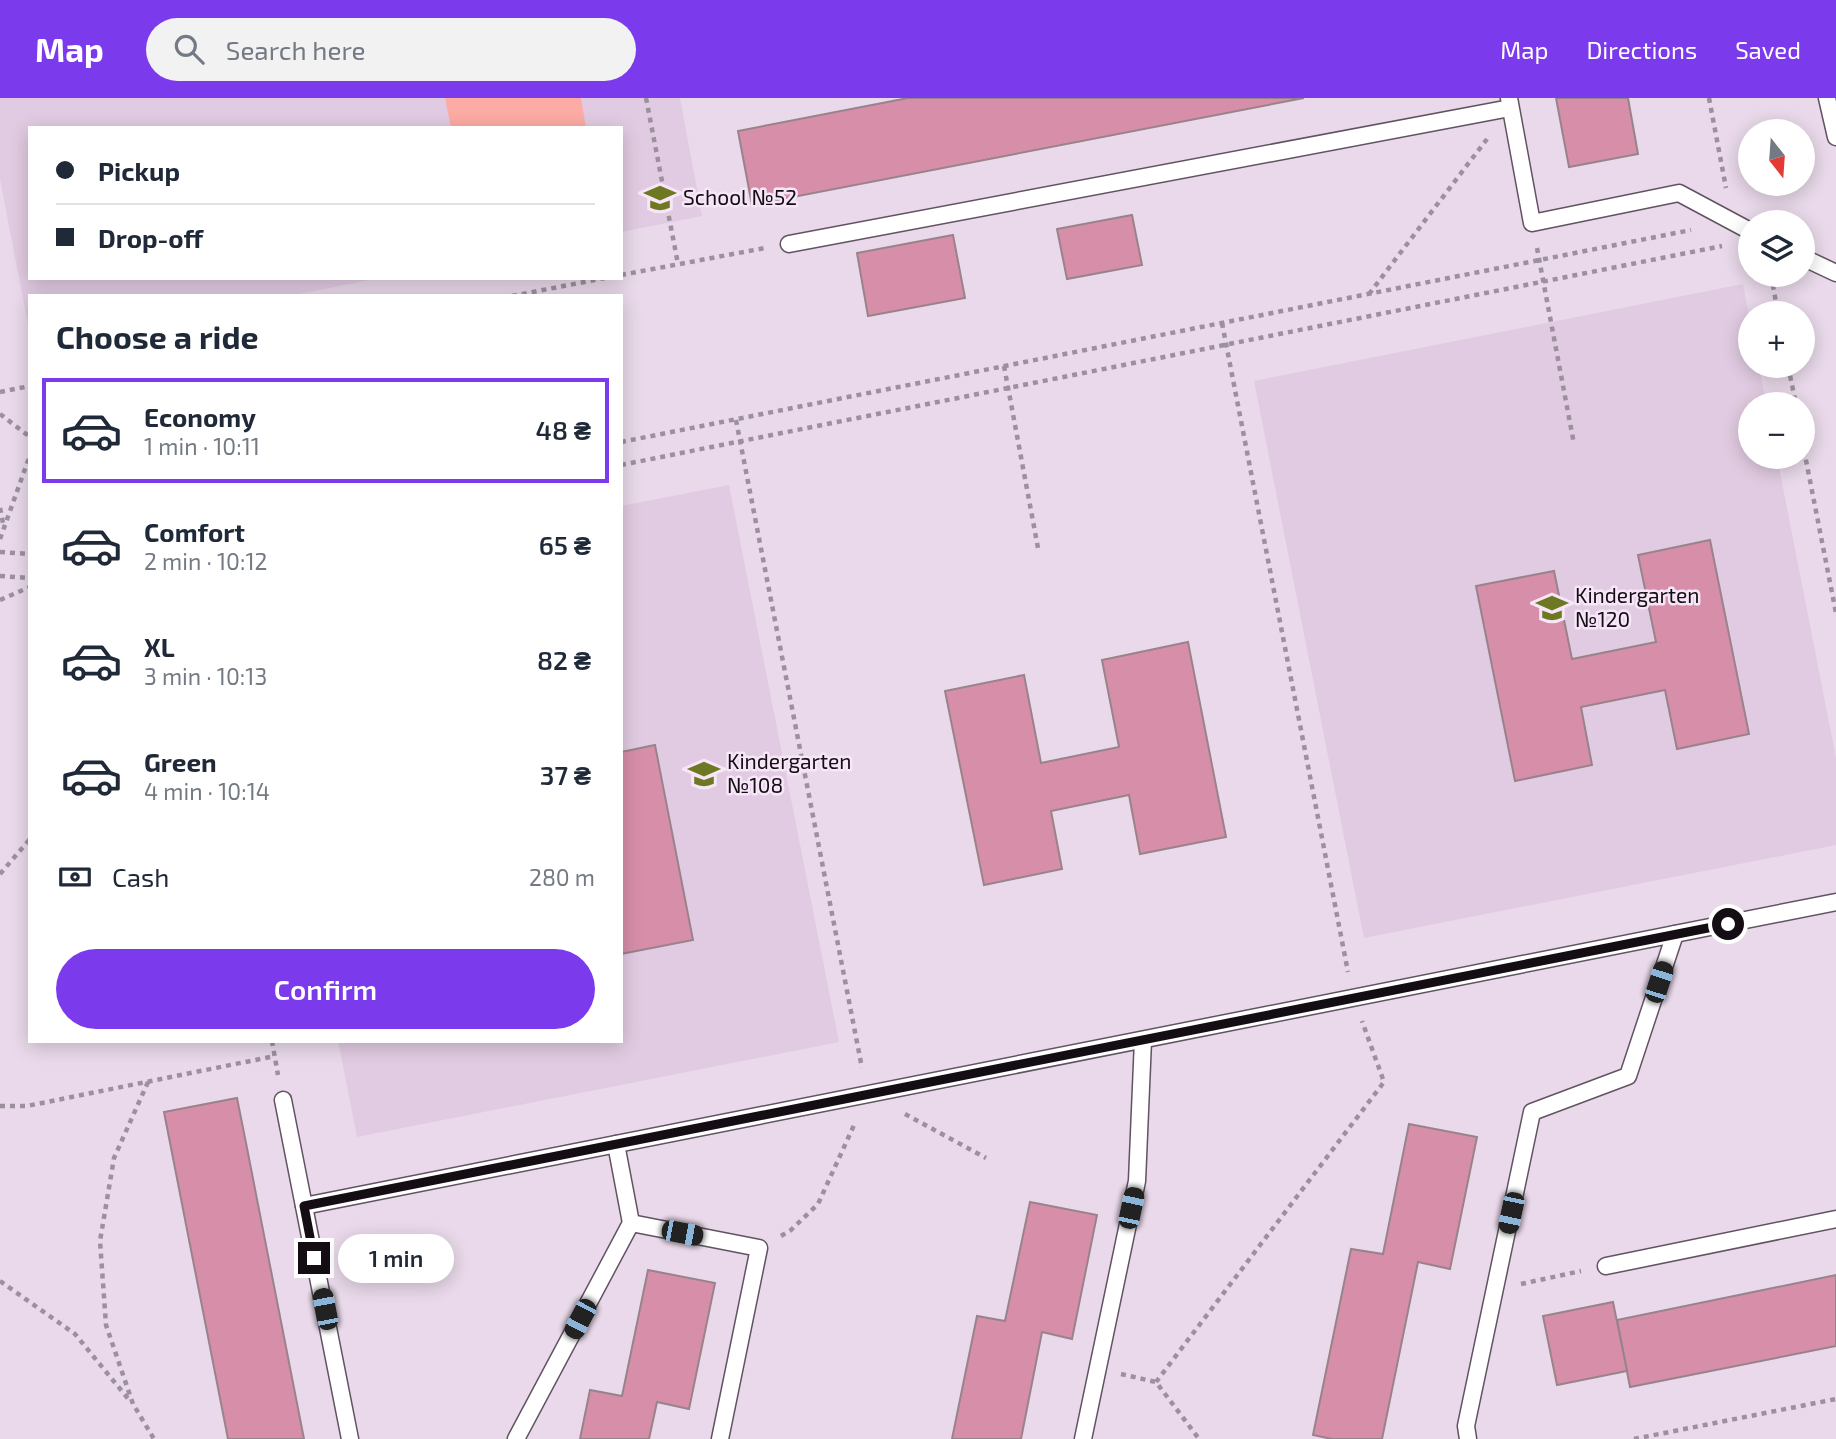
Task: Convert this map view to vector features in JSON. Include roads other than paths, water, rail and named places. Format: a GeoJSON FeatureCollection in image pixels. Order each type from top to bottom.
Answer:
{"type":"FeatureCollection","features":[{"type":"Feature","properties":{"kind":"lane"},"geometry":{"type":"LineString","coordinates":[[1827,98],[1836,137]]}},
{"type":"Feature","properties":{"kind":"lane"},"geometry":{"type":"LineString","coordinates":[[789,244],[1509,103],[1532,223],[1679,194],[1738,225]]}},
{"type":"Feature","properties":{"kind":"lane"},"geometry":{"type":"LineString","coordinates":[[1815,263],[1836,273]]}},
{"type":"Feature","properties":{"kind":"lane"},"geometry":{"type":"LineString","coordinates":[[304,1206],[1836,902]]}},
{"type":"Feature","properties":{"kind":"lane"},"geometry":{"type":"LineString","coordinates":[[1468,1439],[1466,1426],[1532,1112],[1628,1076],[1675,934]]}},
{"type":"Feature","properties":{"kind":"lane"},"geometry":{"type":"LineString","coordinates":[[1083,1439],[1137,1181],[1143,1040]]}},
{"type":"Feature","properties":{"kind":"lane"},"geometry":{"type":"LineString","coordinates":[[283,1100],[351,1439]]}},
{"type":"Feature","properties":{"kind":"lane"},"geometry":{"type":"LineString","coordinates":[[516,1439],[631,1223],[615,1144]]}},
{"type":"Feature","properties":{"kind":"lane"},"geometry":{"type":"LineString","coordinates":[[1606,1266],[1836,1219]]}},
{"type":"Feature","properties":{"kind":"lane"},"geometry":{"type":"LineString","coordinates":[[631,1223],[759,1248],[720,1439]]}},
{"type":"Feature","properties":{"kind":"place","name":"School №52"},"geometry":{"type":"Point","coordinates":[660,198]}},
{"type":"Feature","properties":{"kind":"place","name":"Kindergarten №120"},"geometry":{"type":"Point","coordinates":[1552,608]}},
{"type":"Feature","properties":{"kind":"place","name":"Kindergarten №108"},"geometry":{"type":"Point","coordinates":[704,774]}}]}
